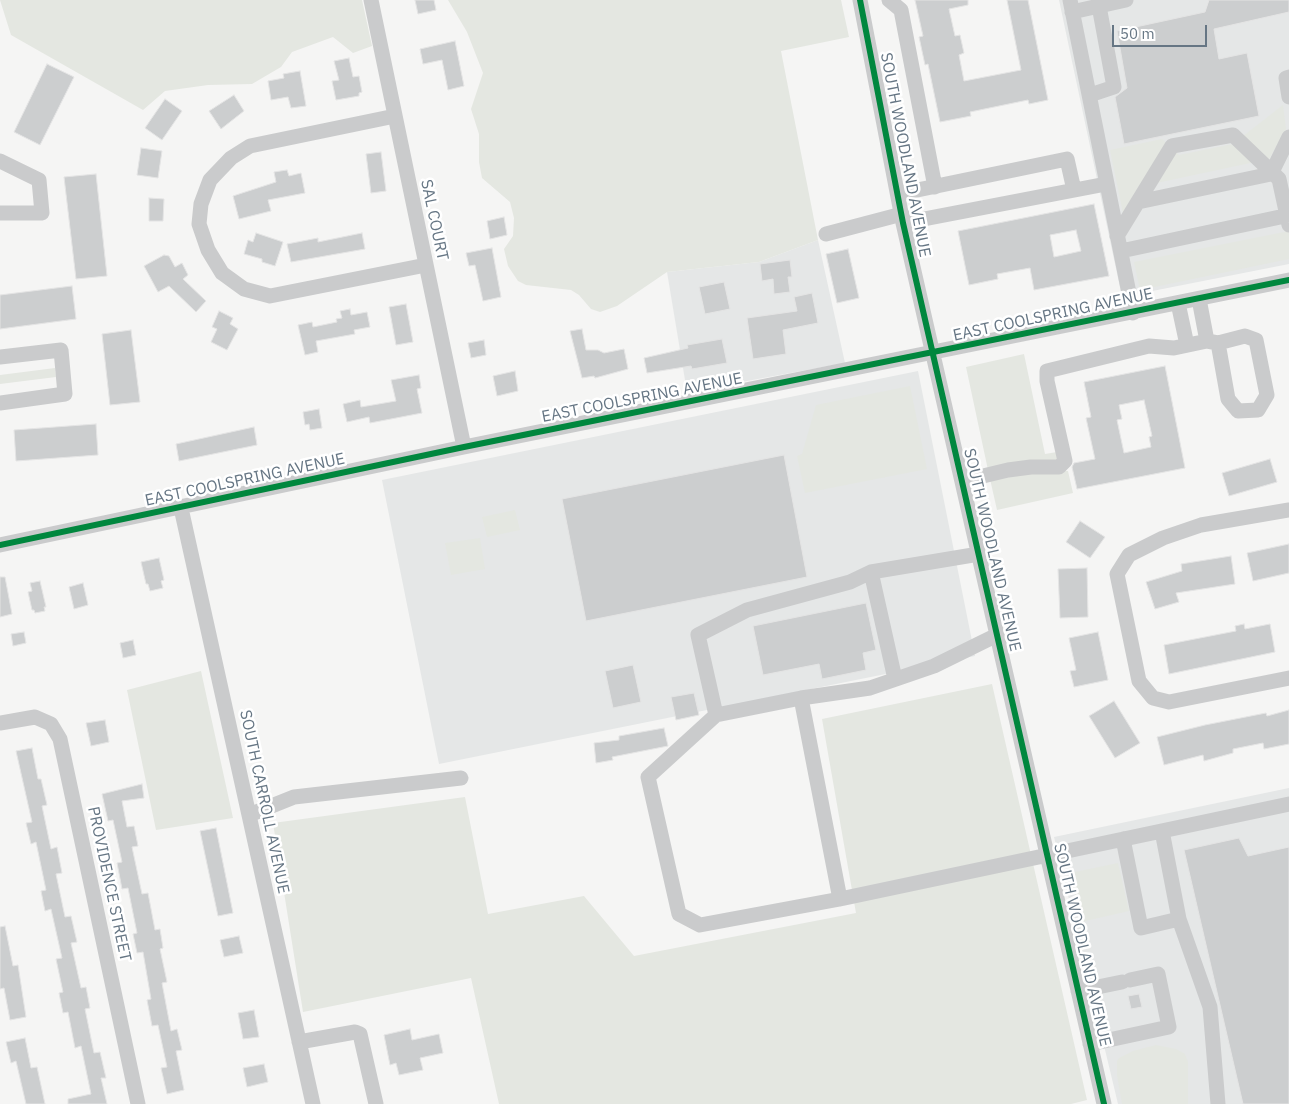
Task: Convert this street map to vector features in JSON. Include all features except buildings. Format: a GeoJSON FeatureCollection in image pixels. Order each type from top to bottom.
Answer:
{"type":"FeatureCollection","features":[{"type":"Feature","properties":{"kind":"street","name":"SAL COURT"},"geometry":{"type":"LineString","coordinates":[[371,0],[464,448]]}},
{"type":"Feature","properties":{"kind":"street","name":"SOUTH WOODLAND AVENUE"},"geometry":{"type":"LineString","coordinates":[[860,0],[898,194],[933,354],[1104,1104]]}},
{"type":"Feature","properties":{"kind":"street"},"geometry":{"type":"LineString","coordinates":[[889,0],[901,10],[935,187]]}},
{"type":"Feature","properties":{"kind":"street"},"geometry":{"type":"LineString","coordinates":[[1126,0],[1071,6],[1132,312]]}},
{"type":"Feature","properties":{"kind":"street"},"geometry":{"type":"LineString","coordinates":[[1090,95],[1114,87],[1106,3]]}},
{"type":"Feature","properties":{"kind":"street"},"geometry":{"type":"LineString","coordinates":[[1289,77],[1286,78],[1289,97]]}},
{"type":"Feature","properties":{"kind":"street"},"geometry":{"type":"LineString","coordinates":[[395,116],[250,146],[231,158],[210,180],[201,204],[199,224],[208,250],[222,273],[244,289],[270,296],[426,265]]}},
{"type":"Feature","properties":{"kind":"street"},"geometry":{"type":"LineString","coordinates":[[1119,243],[1138,202],[1172,146],[1233,135],[1280,177]]}},
{"type":"Feature","properties":{"kind":"street"},"geometry":{"type":"LineString","coordinates":[[1119,243],[1288,219],[1280,177],[1289,137]]}},
{"type":"Feature","properties":{"kind":"street"},"geometry":{"type":"LineString","coordinates":[[898,194],[1067,159],[1074,190]]}},
{"type":"Feature","properties":{"kind":"street"},"geometry":{"type":"LineString","coordinates":[[0,161],[39,180],[42,214],[0,213]]}},
{"type":"Feature","properties":{"kind":"street"},"geometry":{"type":"LineString","coordinates":[[1138,202],[1280,177]]}},
{"type":"Feature","properties":{"kind":"street"},"geometry":{"type":"LineString","coordinates":[[826,234],[903,218],[1106,184]]}},
{"type":"Feature","properties":{"kind":"street","name":"EAST COOLSPRING AVENUE"},"geometry":{"type":"LineString","coordinates":[[0,545],[464,448],[1289,280]]}},
{"type":"Feature","properties":{"kind":"street"},"geometry":{"type":"LineString","coordinates":[[962,481],[1008,470],[1059,468],[1065,461],[1047,381],[1047,371],[1149,346],[1174,348],[1187,345],[1212,342],[1245,336],[1256,340],[1267,395],[1258,410],[1238,411],[1228,399],[1212,342],[1199,299]]}},
{"type":"Feature","properties":{"kind":"street"},"geometry":{"type":"LineString","coordinates":[[1178,303],[1187,345]]}},
{"type":"Feature","properties":{"kind":"street"},"geometry":{"type":"LineString","coordinates":[[0,357],[61,350],[65,394],[0,403]]}},
{"type":"Feature","properties":{"kind":"street","name":"SOUTH CARROLL AVENUE"},"geometry":{"type":"LineString","coordinates":[[181,508],[313,1104]]}},
{"type":"Feature","properties":{"kind":"street"},"geometry":{"type":"LineString","coordinates":[[1289,510],[1201,525],[1163,538],[1130,555],[1117,574],[1138,681],[1153,698],[1169,702],[1289,678]]}},
{"type":"Feature","properties":{"kind":"street"},"geometry":{"type":"LineString","coordinates":[[716,715],[698,635],[747,610],[850,582],[871,572],[979,554]]}},
{"type":"Feature","properties":{"kind":"street"},"geometry":{"type":"LineString","coordinates":[[871,572],[895,679]]}},
{"type":"Feature","properties":{"kind":"street"},"geometry":{"type":"LineString","coordinates":[[997,635],[934,666],[870,688],[801,698],[716,715],[648,777],[679,914],[700,925],[840,899],[1289,804]]}},
{"type":"Feature","properties":{"kind":"street"},"geometry":{"type":"LineString","coordinates":[[801,698],[840,899]]}},
{"type":"Feature","properties":{"kind":"street","name":"PROVIDENCE STREET"},"geometry":{"type":"LineString","coordinates":[[0,723],[35,717],[51,724],[60,739],[138,1104]]}},
{"type":"Feature","properties":{"kind":"street"},"geometry":{"type":"LineString","coordinates":[[249,815],[294,797],[461,778]]}},
{"type":"Feature","properties":{"kind":"street"},"geometry":{"type":"LineString","coordinates":[[1162,831],[1179,919],[1210,1008],[1218,1104]]}},
{"type":"Feature","properties":{"kind":"street"},"geometry":{"type":"LineString","coordinates":[[1124,839],[1141,928],[1179,919]]}},
{"type":"Feature","properties":{"kind":"street"},"geometry":{"type":"LineString","coordinates":[[1078,991],[1158,974],[1169,1027],[1090,1044]]}},
{"type":"Feature","properties":{"kind":"street"},"geometry":{"type":"LineString","coordinates":[[299,1042],[355,1032],[360,1034],[376,1104]]}},
{"type":"Feature","properties":{"kind":"shaded area"},"geometry":{"type":"Polygon","coordinates":[[[0,0],[362,0],[372,46],[353,53],[333,37],[292,52],[281,67],[252,84],[208,85],[165,91],[143,110],[11,35],[0,0]]]}},
{"type":"Feature","properties":{"kind":"shaded area"},"geometry":{"type":"Polygon","coordinates":[[[448,0],[841,0],[849,37],[781,51],[818,240],[759,262],[667,272],[617,306],[600,312],[591,309],[579,295],[571,290],[526,285],[518,281],[508,266],[504,249],[513,236],[514,218],[510,202],[482,178],[479,162],[479,134],[471,109],[483,73],[467,32],[448,0]]]}},
{"type":"Feature","properties":{"kind":"shaded area"},"geometry":{"type":"Polygon","coordinates":[[[1059,0],[1289,0],[1289,264],[1122,297],[1059,0]]]}},
{"type":"Feature","properties":{"kind":"shaded area"},"geometry":{"type":"Polygon","coordinates":[[[1283,105],[1286,129],[1269,159],[1138,187],[1123,213],[1110,150],[1162,139],[1179,155],[1233,144],[1283,105]]]}},
{"type":"Feature","properties":{"kind":"shaded area"},"geometry":{"type":"Polygon","coordinates":[[[1289,231],[1289,259],[1140,290],[1134,262],[1289,231]]]}},
{"type":"Feature","properties":{"kind":"shaded area"},"geometry":{"type":"Polygon","coordinates":[[[818,240],[845,363],[687,392],[667,272],[759,262],[818,240]]]}},
{"type":"Feature","properties":{"kind":"shaded area"},"geometry":{"type":"Polygon","coordinates":[[[1024,354],[1045,454],[1057,452],[1060,460],[988,470],[966,367],[1024,354]]]}},
{"type":"Feature","properties":{"kind":"shaded area"},"geometry":{"type":"Polygon","coordinates":[[[55,368],[56,377],[0,384],[0,375],[55,368]]]}},
{"type":"Feature","properties":{"kind":"shaded area"},"geometry":{"type":"Polygon","coordinates":[[[918,371],[975,656],[439,764],[382,480],[918,371]]]}},
{"type":"Feature","properties":{"kind":"shaded area"},"geometry":{"type":"Polygon","coordinates":[[[910,386],[927,469],[805,493],[797,456],[802,454],[816,405],[910,386]]]}},
{"type":"Feature","properties":{"kind":"shaded area"},"geometry":{"type":"Polygon","coordinates":[[[1048,470],[1068,471],[1073,493],[997,510],[990,479],[1048,470]]]}},
{"type":"Feature","properties":{"kind":"shaded area"},"geometry":{"type":"Polygon","coordinates":[[[515,510],[520,530],[487,537],[482,517],[515,510]]]}},
{"type":"Feature","properties":{"kind":"shaded area"},"geometry":{"type":"Polygon","coordinates":[[[480,538],[485,569],[451,575],[445,543],[480,538]]]}},
{"type":"Feature","properties":{"kind":"shaded area"},"geometry":{"type":"Polygon","coordinates":[[[201,671],[233,818],[156,830],[127,690],[201,671]]]}},
{"type":"Feature","properties":{"kind":"shaded area"},"geometry":{"type":"Polygon","coordinates":[[[992,684],[1087,1100],[1071,1104],[499,1104],[471,978],[303,1012],[273,823],[465,797],[488,914],[584,896],[634,956],[856,913],[822,719],[992,684]]]}},
{"type":"Feature","properties":{"kind":"shaded area"},"geometry":{"type":"Polygon","coordinates":[[[1289,788],[1289,1104],[1118,1104],[1054,837],[1289,788]]]}},
{"type":"Feature","properties":{"kind":"shaded area"},"geometry":{"type":"Polygon","coordinates":[[[1118,863],[1129,911],[1081,922],[1070,873],[1118,863]]]}},
{"type":"Feature","properties":{"kind":"shaded area"},"geometry":{"type":"Polygon","coordinates":[[[1156,1045],[1176,1049],[1185,1054],[1188,1062],[1188,1104],[1122,1104],[1117,1075],[1117,1061],[1133,1051],[1156,1045]]]}},
{"type":"Feature","properties":{"kind":"cycle path"},"geometry":{"type":"LineString","coordinates":[[860,0],[903,223],[1104,1104]]}},
{"type":"Feature","properties":{"kind":"cycle path"},"geometry":{"type":"LineString","coordinates":[[0,545],[464,447],[1289,280]]}}]}
